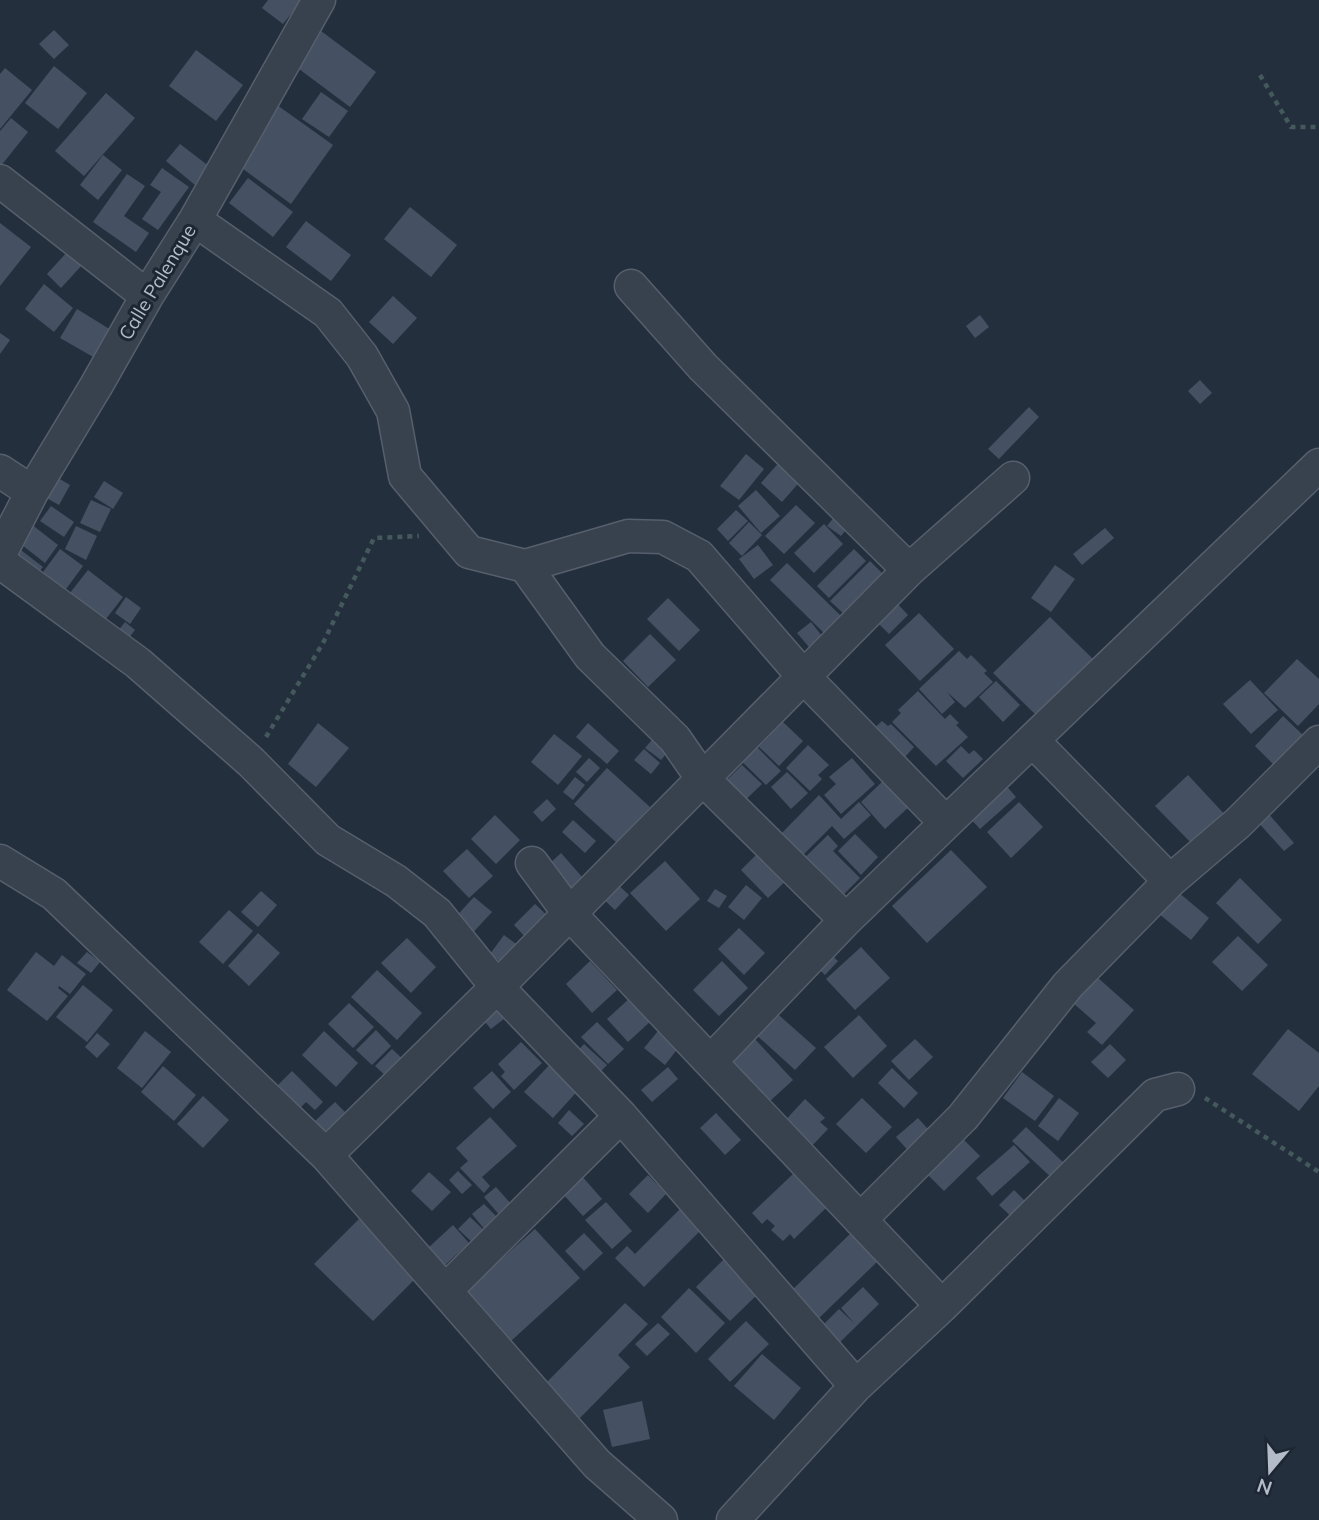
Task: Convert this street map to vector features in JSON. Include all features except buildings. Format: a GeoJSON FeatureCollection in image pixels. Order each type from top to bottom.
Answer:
{"type":"FeatureCollection","features":[{"type":"Feature","properties":{"kind":"street","name":"Calle Palenque"},"geometry":{"type":"LineString","coordinates":[[0,554],[32,492],[147,296],[195,220],[316,5]]}},
{"type":"Feature","properties":{"kind":"street"},"geometry":{"type":"LineString","coordinates":[[0,181],[147,296]]}},
{"type":"Feature","properties":{"kind":"street"},"geometry":{"type":"LineString","coordinates":[[195,220],[328,313],[362,356],[393,411],[405,476],[469,552],[525,566],[628,536],[663,537],[699,556],[803,676],[946,823]]}},
{"type":"Feature","properties":{"kind":"street"},"geometry":{"type":"LineString","coordinates":[[631,286],[703,367],[909,570]]}},
{"type":"Feature","properties":{"kind":"street"},"geometry":{"type":"LineString","coordinates":[[711,1060],[846,920],[1319,465]]}},
{"type":"Feature","properties":{"kind":"street"},"geometry":{"type":"LineString","coordinates":[[0,471],[32,492]]}},
{"type":"Feature","properties":{"kind":"street"},"geometry":{"type":"LineString","coordinates":[[326,1155],[497,987],[909,570],[1013,478]]}},
{"type":"Feature","properties":{"kind":"street"},"geometry":{"type":"LineString","coordinates":[[0,562],[138,663],[251,762],[328,840],[396,881],[436,913],[497,987],[621,1116],[856,1386]]}},
{"type":"Feature","properties":{"kind":"street"},"geometry":{"type":"LineString","coordinates":[[525,566],[590,656],[675,739],[702,778],[846,920]]}},
{"type":"Feature","properties":{"kind":"street"},"geometry":{"type":"LineString","coordinates":[[1033,741],[1170,881]]}},
{"type":"Feature","properties":{"kind":"street"},"geometry":{"type":"LineString","coordinates":[[860,1220],[963,1117],[1068,985],[1170,881],[1238,823],[1319,742]]}},
{"type":"Feature","properties":{"kind":"street"},"geometry":{"type":"LineString","coordinates":[[0,861],[54,894],[326,1155],[597,1464],[661,1520]]}},
{"type":"Feature","properties":{"kind":"street"},"geometry":{"type":"LineString","coordinates":[[532,863],[569,913],[942,1306]]}},
{"type":"Feature","properties":{"kind":"street"},"geometry":{"type":"LineString","coordinates":[[733,1520],[856,1386],[942,1306],[1154,1095],[1178,1089]]}},
{"type":"Feature","properties":{"kind":"street"},"geometry":{"type":"LineString","coordinates":[[446,1290],[621,1116]]}},
{"type":"Feature","properties":{"kind":"path"},"geometry":{"type":"LineString","coordinates":[[1260,75],[1292,127],[1319,128]]}},
{"type":"Feature","properties":{"kind":"path"},"geometry":{"type":"LineString","coordinates":[[251,762],[323,643],[374,538],[454,535]]}},
{"type":"Feature","properties":{"kind":"path"},"geometry":{"type":"LineString","coordinates":[[1178,1089],[1200,1095],[1319,1172]]}}]}
